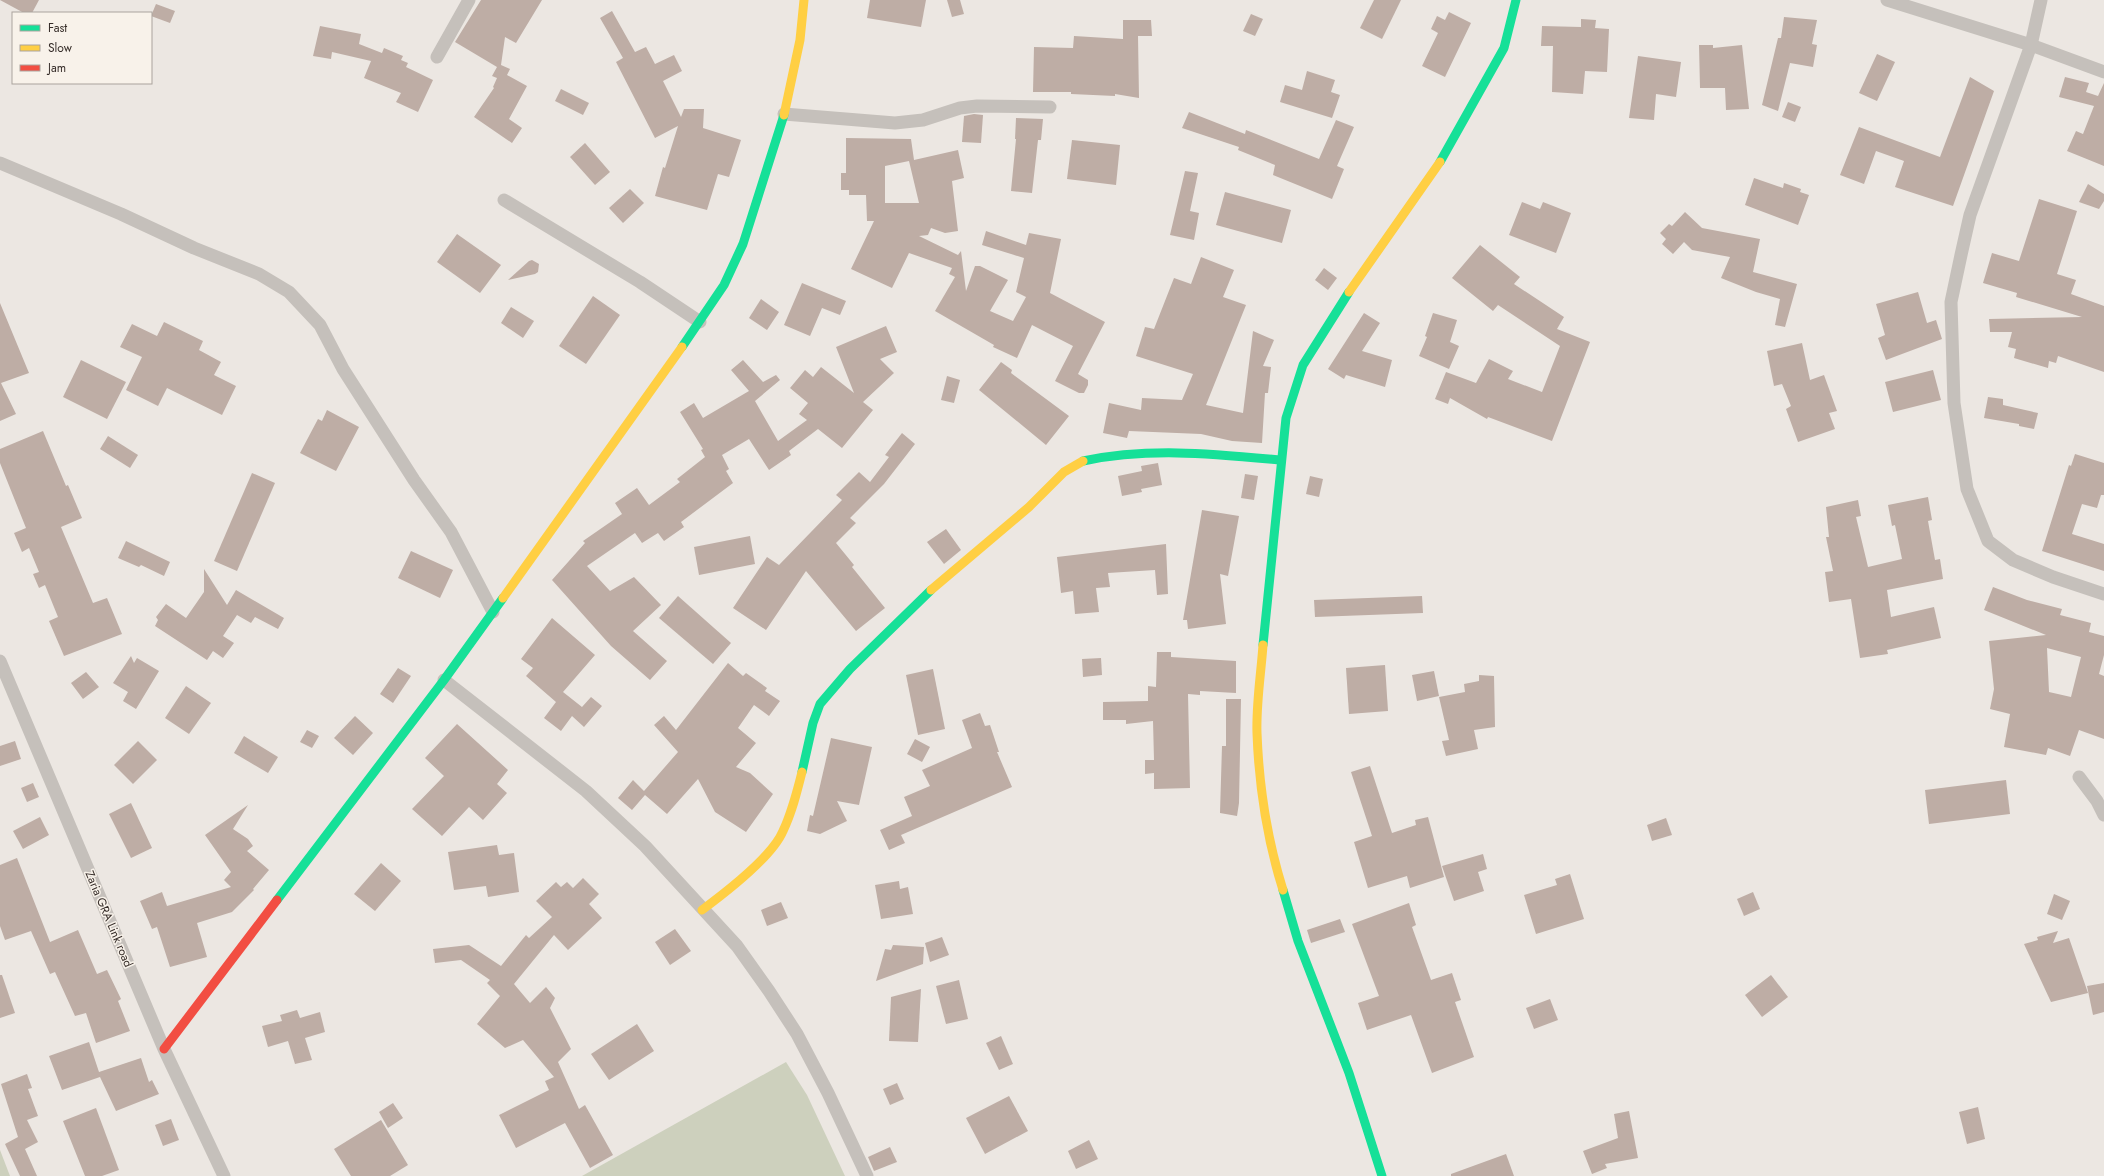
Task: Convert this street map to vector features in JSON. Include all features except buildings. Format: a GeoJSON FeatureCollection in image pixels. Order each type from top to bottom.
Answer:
{"type":"FeatureCollection","features":[{"type":"Feature","properties":{"kind":"street"},"geometry":{"type":"LineString","coordinates":[[437,58],[469,0]]}},
{"type":"Feature","properties":{"kind":"street"},"geometry":{"type":"LineString","coordinates":[[164,1050],[444,680],[700,322],[724,285],[743,244],[784,114],[800,40],[804,0]]}},
{"type":"Feature","properties":{"kind":"street"},"geometry":{"type":"LineString","coordinates":[[1382,1176],[1349,1073],[1298,941],[1271,851],[1262,795],[1257,732],[1266,607],[1281,460],[1286,418],[1303,365],[1338,306],[1440,162],[1504,48],[1516,0]]}},
{"type":"Feature","properties":{"kind":"street"},"geometry":{"type":"LineString","coordinates":[[1887,0],[2031,45],[2104,72]]}},
{"type":"Feature","properties":{"kind":"street"},"geometry":{"type":"LineString","coordinates":[[2041,0],[2031,45],[1972,207],[1960,255],[1951,302],[1954,403],[1967,489],[1988,541],[2014,560],[2054,577],[2104,594]]}},
{"type":"Feature","properties":{"kind":"street"},"geometry":{"type":"LineString","coordinates":[[784,114],[895,123],[923,120],[960,108],[977,106],[1050,107]]}},
{"type":"Feature","properties":{"kind":"street"},"geometry":{"type":"LineString","coordinates":[[0,163],[121,214],[194,248],[258,274],[289,292],[320,325],[347,376],[414,480],[451,532],[493,612]]}},
{"type":"Feature","properties":{"kind":"street"},"geometry":{"type":"LineString","coordinates":[[504,200],[640,282],[700,322]]}},
{"type":"Feature","properties":{"kind":"street"},"geometry":{"type":"LineString","coordinates":[[702,910],[734,886],[773,846],[783,832],[796,797],[813,723],[820,704],[829,692],[850,669],[934,587],[1029,507],[1064,472],[1082,461],[1101,456],[1164,452],[1185,452],[1281,460]]}},
{"type":"Feature","properties":{"kind":"street","name":"Zaria GRA Link road"},"geometry":{"type":"LineString","coordinates":[[0,661],[164,1050],[224,1176]]}},
{"type":"Feature","properties":{"kind":"street"},"geometry":{"type":"LineString","coordinates":[[444,680],[586,791],[645,846],[702,910],[737,946],[797,1034],[828,1093],[867,1176]]}},
{"type":"Feature","properties":{"kind":"street"},"geometry":{"type":"LineString","coordinates":[[2078,777],[2097,801],[2104,815]]}},
{"type":"Feature","properties":{"kind":"green space"},"geometry":{"type":"Polygon","coordinates":[[[786,1062],[807,1095],[845,1176],[582,1176],[786,1062]]]}},
{"type":"Feature","properties":{"kind":"green space"},"geometry":{"type":"Polygon","coordinates":[[[0,1150],[10,1176],[0,1176],[0,1150]]]}},
{"type":"Feature","properties":{"kind":"traffic: fast"},"geometry":{"type":"LineString","coordinates":[[1440,162],[1504,48],[1516,0]]}},
{"type":"Feature","properties":{"kind":"traffic: fast"},"geometry":{"type":"LineString","coordinates":[[682,347],[724,285],[743,244],[784,115]]}},
{"type":"Feature","properties":{"kind":"traffic: fast"},"geometry":{"type":"LineString","coordinates":[[1263,645],[1286,418],[1303,365],[1349,292]]}},
{"type":"Feature","properties":{"kind":"traffic: fast"},"geometry":{"type":"LineString","coordinates":[[1083,461],[1132,454],[1157,453],[1207,454],[1281,460]]}},
{"type":"Feature","properties":{"kind":"traffic: fast"},"geometry":{"type":"LineString","coordinates":[[802,772],[813,723],[820,704],[850,669],[931,590]]}},
{"type":"Feature","properties":{"kind":"traffic: fast"},"geometry":{"type":"LineString","coordinates":[[277,900],[444,680],[503,598]]}},
{"type":"Feature","properties":{"kind":"traffic: fast"},"geometry":{"type":"LineString","coordinates":[[1283,890],[1298,941],[1349,1073],[1382,1176]]}},
{"type":"Feature","properties":{"kind":"traffic: slow"},"geometry":{"type":"LineString","coordinates":[[784,115],[800,40],[804,0]]}},
{"type":"Feature","properties":{"kind":"traffic: slow"},"geometry":{"type":"LineString","coordinates":[[1349,292],[1440,162]]}},
{"type":"Feature","properties":{"kind":"traffic: slow"},"geometry":{"type":"LineString","coordinates":[[503,598],[682,347]]}},
{"type":"Feature","properties":{"kind":"traffic: slow"},"geometry":{"type":"LineString","coordinates":[[931,590],[1029,507],[1064,472],[1083,461]]}},
{"type":"Feature","properties":{"kind":"traffic: slow"},"geometry":{"type":"LineString","coordinates":[[1263,645],[1258,700],[1258,753],[1268,832],[1283,890]]}},
{"type":"Feature","properties":{"kind":"traffic: slow"},"geometry":{"type":"LineString","coordinates":[[702,910],[759,863],[777,841],[789,817],[802,772]]}},
{"type":"Feature","properties":{"kind":"traffic: jam"},"geometry":{"type":"LineString","coordinates":[[164,1049],[277,900]]}}]}
